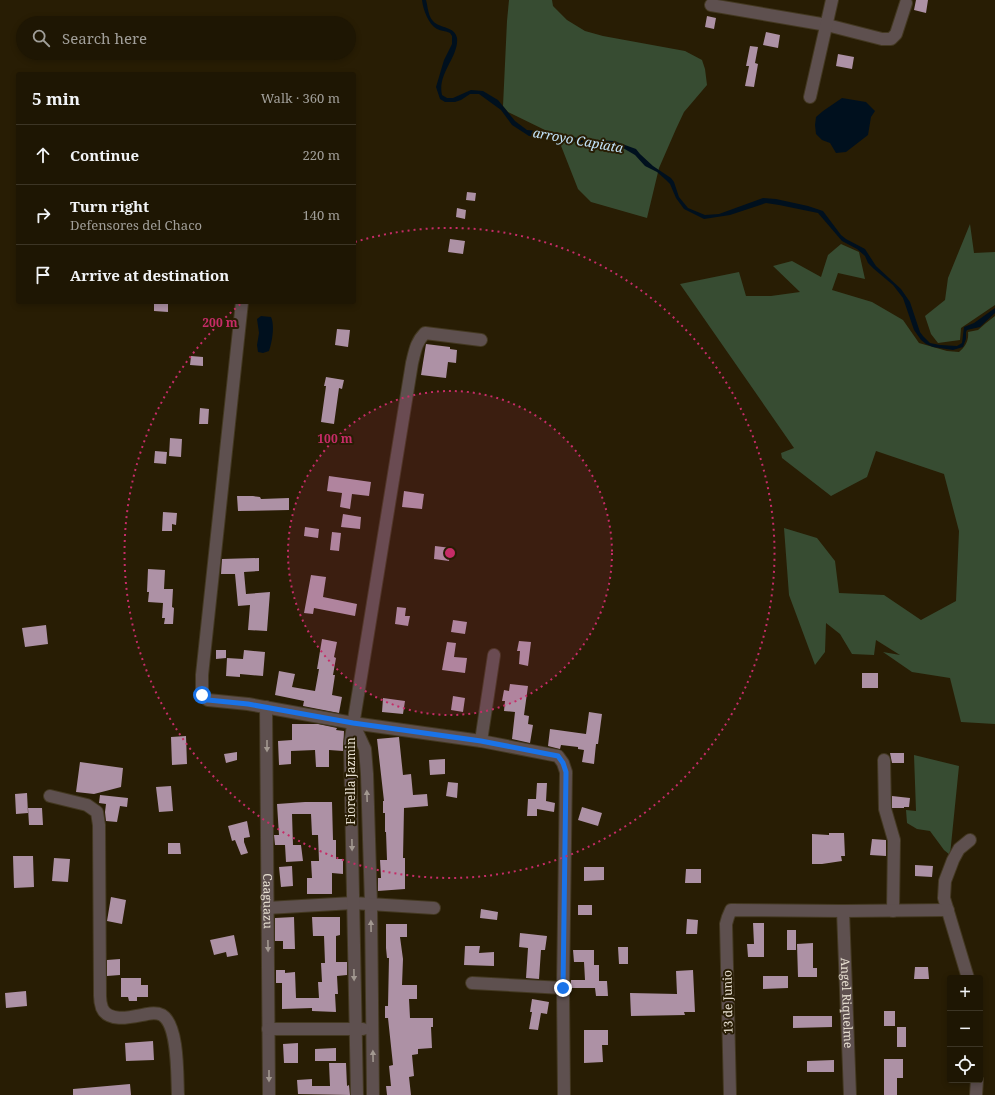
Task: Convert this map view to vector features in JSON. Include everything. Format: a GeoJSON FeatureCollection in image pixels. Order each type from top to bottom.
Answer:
{"type":"FeatureCollection","features":[{"type":"Feature","properties":{"kind":"street"},"geometry":{"type":"LineString","coordinates":[[810,97],[832,0]]}},
{"type":"Feature","properties":{"kind":"street"},"geometry":{"type":"LineString","coordinates":[[711,4],[827,25],[882,39],[890,39],[896,34],[906,3]]}},
{"type":"Feature","properties":{"kind":"street"},"geometry":{"type":"LineString","coordinates":[[242,304],[201,690],[202,695],[208,700],[248,704],[353,723],[481,741],[558,756],[563,763],[566,772],[563,988],[564,1095]]}},
{"type":"Feature","properties":{"kind":"street"},"geometry":{"type":"LineString","coordinates":[[353,723],[412,363],[417,344],[425,333],[481,340]]}},
{"type":"Feature","properties":{"kind":"street"},"geometry":{"type":"LineString","coordinates":[[481,741],[494,655]]}},
{"type":"Feature","properties":{"kind":"street","name":"Caaguazu"},"geometry":{"type":"LineString","coordinates":[[266,707],[269,1095]]}},
{"type":"Feature","properties":{"kind":"street","name":"Fiorella Jazmin"},"geometry":{"type":"LineString","coordinates":[[353,723],[350,747],[357,1095]]}},
{"type":"Feature","properties":{"kind":"street","name":"Fiorella Jazmin"},"geometry":{"type":"LineString","coordinates":[[353,723],[365,749],[371,904],[373,1095]]}},
{"type":"Feature","properties":{"kind":"street"},"geometry":{"type":"LineString","coordinates":[[884,760],[885,809],[894,840],[893,911]]}},
{"type":"Feature","properties":{"kind":"street"},"geometry":{"type":"LineString","coordinates":[[50,796],[88,804],[97,812],[99,826],[100,996],[102,1008],[108,1015],[118,1018],[155,1013],[163,1016],[169,1024],[175,1042],[178,1095]]}},
{"type":"Feature","properties":{"kind":"street"},"geometry":{"type":"LineString","coordinates":[[967,975],[944,898],[945,881],[953,860],[959,849],[970,840]]}},
{"type":"Feature","properties":{"kind":"street"},"geometry":{"type":"LineString","coordinates":[[267,908],[353,903],[434,908]]}},
{"type":"Feature","properties":{"kind":"street","name":"13 de Junio"},"geometry":{"type":"LineString","coordinates":[[730,1095],[726,924],[731,910],[843,911]]}},
{"type":"Feature","properties":{"kind":"street"},"geometry":{"type":"LineString","coordinates":[[843,911],[948,910]]}},
{"type":"Feature","properties":{"kind":"street","name":"Angel Riquelme"},"geometry":{"type":"LineString","coordinates":[[843,911],[850,1095]]}},
{"type":"Feature","properties":{"kind":"street"},"geometry":{"type":"LineString","coordinates":[[472,983],[563,988]]}},
{"type":"Feature","properties":{"kind":"street"},"geometry":{"type":"LineString","coordinates":[[268,1029],[372,1029]]}},
{"type":"Feature","properties":{"kind":"street"},"geometry":{"type":"LineString","coordinates":[[976,1095],[977,1083]]}},
{"type":"Feature","properties":{"kind":"green space"},"geometry":{"type":"Polygon","coordinates":[[[509,0],[552,0],[553,6],[567,20],[585,31],[603,36],[685,51],[702,60],[707,85],[684,112],[676,129],[659,168],[647,218],[591,202],[578,189],[556,133],[550,134],[549,132],[508,112],[503,106],[509,0]]]}},
{"type":"Feature","properties":{"kind":"green space"},"geometry":{"type":"Polygon","coordinates":[[[970,224],[974,253],[995,252],[995,305],[961,328],[960,340],[938,343],[931,334],[925,316],[945,300],[948,278],[970,224]]]}},
{"type":"Feature","properties":{"kind":"green space"},"geometry":{"type":"Polygon","coordinates":[[[841,244],[859,252],[865,279],[838,273],[832,290],[872,302],[903,320],[919,343],[947,351],[959,352],[966,344],[968,332],[978,330],[995,316],[995,724],[961,722],[950,678],[912,672],[883,652],[900,655],[876,640],[874,655],[852,654],[840,634],[826,623],[825,652],[815,665],[789,595],[784,528],[817,538],[835,561],[839,593],[884,595],[921,620],[956,601],[959,531],[944,474],[876,451],[867,477],[831,496],[782,458],[781,453],[794,448],[680,284],[739,272],[746,296],[771,296],[800,292],[773,266],[792,261],[821,277],[828,255],[841,244]]]}},
{"type":"Feature","properties":{"kind":"green space"},"geometry":{"type":"Polygon","coordinates":[[[914,755],[959,766],[950,855],[944,850],[930,831],[917,829],[907,823],[906,810],[916,811],[914,755]]]}},
{"type":"Feature","properties":{"kind":"water","name":"arroyo Capiata"},"geometry":{"type":"Polygon","coordinates":[[[422,0],[426,0],[431,19],[436,24],[450,29],[456,34],[457,45],[445,72],[441,87],[442,95],[447,98],[453,98],[471,90],[483,91],[498,100],[515,121],[527,130],[556,133],[582,139],[614,141],[636,149],[653,166],[671,178],[674,182],[679,197],[688,208],[705,215],[719,214],[763,198],[776,199],[823,211],[841,235],[865,249],[876,266],[901,289],[910,302],[920,332],[930,343],[957,346],[962,343],[964,327],[974,323],[995,308],[995,313],[980,327],[967,330],[963,347],[953,350],[933,347],[921,340],[914,330],[903,298],[893,285],[868,263],[865,256],[857,249],[842,241],[818,213],[766,203],[730,215],[704,219],[684,209],[676,198],[670,184],[666,180],[657,172],[645,166],[635,155],[623,148],[616,146],[588,145],[559,138],[529,136],[512,125],[501,110],[479,94],[470,94],[455,102],[445,102],[440,99],[436,87],[444,60],[452,44],[452,36],[450,33],[437,29],[431,24],[425,12],[422,0]]]}},
{"type":"Feature","properties":{"kind":"water"},"geometry":{"type":"Polygon","coordinates":[[[842,98],[866,102],[875,111],[871,117],[868,135],[846,152],[836,153],[830,143],[822,140],[816,134],[815,125],[816,117],[842,98]]]}},
{"type":"Feature","properties":{"kind":"water"},"geometry":{"type":"Polygon","coordinates":[[[261,316],[271,317],[273,325],[269,351],[263,353],[258,352],[257,345],[259,333],[257,319],[261,316]]]}},
{"type":"Feature","properties":{"kind":"building"},"geometry":{"type":"Polygon","coordinates":[[[916,0],[928,0],[926,13],[914,10],[916,0]]]}},
{"type":"Feature","properties":{"kind":"building"},"geometry":{"type":"Polygon","coordinates":[[[707,16],[716,18],[714,29],[705,27],[707,16]]]}},
{"type":"Feature","properties":{"kind":"building"},"geometry":{"type":"Polygon","coordinates":[[[766,32],[780,35],[778,48],[763,45],[766,32]]]}},
{"type":"Feature","properties":{"kind":"building"},"geometry":{"type":"Polygon","coordinates":[[[750,46],[758,47],[755,63],[758,64],[754,87],[745,86],[749,66],[746,66],[750,46]]]}},
{"type":"Feature","properties":{"kind":"building"},"geometry":{"type":"Polygon","coordinates":[[[838,54],[854,57],[852,69],[836,66],[838,54]]]}},
{"type":"Feature","properties":{"kind":"building"},"geometry":{"type":"Polygon","coordinates":[[[467,192],[476,193],[475,201],[466,200],[467,192]]]}},
{"type":"Feature","properties":{"kind":"building"},"geometry":{"type":"Polygon","coordinates":[[[457,208],[466,210],[465,219],[456,217],[457,208]]]}},
{"type":"Feature","properties":{"kind":"building"},"geometry":{"type":"Polygon","coordinates":[[[450,239],[465,241],[463,254],[448,252],[450,239]]]}},
{"type":"Feature","properties":{"kind":"building"},"geometry":{"type":"Polygon","coordinates":[[[154,304],[168,304],[168,312],[154,311],[154,304]]]}},
{"type":"Feature","properties":{"kind":"building"},"geometry":{"type":"Polygon","coordinates":[[[337,329],[350,330],[348,347],[335,345],[337,329]]]}},
{"type":"Feature","properties":{"kind":"building"},"geometry":{"type":"Polygon","coordinates":[[[426,344],[450,347],[450,349],[457,350],[456,363],[448,362],[446,378],[421,375],[426,344]]]}},
{"type":"Feature","properties":{"kind":"building"},"geometry":{"type":"Polygon","coordinates":[[[191,356],[203,357],[203,366],[190,365],[191,356]]]}},
{"type":"Feature","properties":{"kind":"building"},"geometry":{"type":"Polygon","coordinates":[[[326,377],[344,380],[342,389],[339,388],[334,424],[321,422],[326,377]]]}},
{"type":"Feature","properties":{"kind":"building"},"geometry":{"type":"Polygon","coordinates":[[[200,408],[209,409],[208,424],[199,424],[200,408]]]}},
{"type":"Feature","properties":{"kind":"building"},"geometry":{"type":"Polygon","coordinates":[[[170,438],[182,439],[181,457],[169,456],[170,438]]]}},
{"type":"Feature","properties":{"kind":"building"},"geometry":{"type":"Polygon","coordinates":[[[155,451],[167,452],[166,464],[154,463],[155,451]]]}},
{"type":"Feature","properties":{"kind":"building"},"geometry":{"type":"Polygon","coordinates":[[[329,476],[371,482],[369,496],[352,494],[350,509],[340,507],[342,493],[327,491],[329,476]]]}},
{"type":"Feature","properties":{"kind":"building"},"geometry":{"type":"Polygon","coordinates":[[[404,491],[424,494],[422,509],[402,507],[404,491]]]}},
{"type":"Feature","properties":{"kind":"building"},"geometry":{"type":"Polygon","coordinates":[[[237,496],[253,496],[260,497],[261,499],[289,498],[289,510],[238,511],[237,496]]]}},
{"type":"Feature","properties":{"kind":"building"},"geometry":{"type":"Polygon","coordinates":[[[163,512],[177,513],[176,525],[172,524],[172,531],[162,531],[163,512]]]}},
{"type":"Feature","properties":{"kind":"building"},"geometry":{"type":"Polygon","coordinates":[[[343,514],[361,517],[360,529],[341,527],[343,514]]]}},
{"type":"Feature","properties":{"kind":"building"},"geometry":{"type":"Polygon","coordinates":[[[305,527],[319,529],[318,538],[304,536],[305,527]]]}},
{"type":"Feature","properties":{"kind":"building"},"geometry":{"type":"Polygon","coordinates":[[[332,532],[341,533],[339,551],[330,550],[332,532]]]}},
{"type":"Feature","properties":{"kind":"building"},"geometry":{"type":"Polygon","coordinates":[[[435,546],[451,548],[449,561],[434,559],[435,546]]]}},
{"type":"Feature","properties":{"kind":"building"},"geometry":{"type":"Polygon","coordinates":[[[259,558],[259,571],[244,572],[246,594],[270,592],[267,631],[248,630],[250,605],[238,606],[235,574],[221,574],[222,559],[259,558]]]}},
{"type":"Feature","properties":{"kind":"building"},"geometry":{"type":"Polygon","coordinates":[[[148,569],[165,570],[164,589],[173,589],[173,624],[164,624],[165,618],[162,618],[163,603],[148,602],[148,569]]]}},
{"type":"Feature","properties":{"kind":"building"},"geometry":{"type":"Polygon","coordinates":[[[311,575],[326,577],[323,597],[357,604],[355,616],[314,608],[313,614],[304,613],[311,575]]]}},
{"type":"Feature","properties":{"kind":"building"},"geometry":{"type":"Polygon","coordinates":[[[397,607],[406,608],[405,616],[410,616],[408,626],[395,624],[397,607]]]}},
{"type":"Feature","properties":{"kind":"building"},"geometry":{"type":"Polygon","coordinates":[[[453,620],[467,622],[465,634],[451,632],[453,620]]]}},
{"type":"Feature","properties":{"kind":"building"},"geometry":{"type":"Polygon","coordinates":[[[46,625],[48,644],[25,647],[22,628],[46,625]]]}},
{"type":"Feature","properties":{"kind":"building"},"geometry":{"type":"Polygon","coordinates":[[[322,639],[337,642],[334,657],[336,658],[332,695],[342,697],[339,713],[303,706],[304,701],[275,695],[279,671],[295,674],[292,687],[315,691],[322,639]]]}},
{"type":"Feature","properties":{"kind":"building"},"geometry":{"type":"Polygon","coordinates":[[[519,641],[531,642],[528,666],[519,664],[520,651],[517,651],[519,641]]]}},
{"type":"Feature","properties":{"kind":"building"},"geometry":{"type":"Polygon","coordinates":[[[447,642],[456,643],[454,657],[467,658],[465,673],[442,670],[447,642]]]}},
{"type":"Feature","properties":{"kind":"building"},"geometry":{"type":"Polygon","coordinates":[[[216,650],[226,650],[226,658],[216,659],[216,650]]]}},
{"type":"Feature","properties":{"kind":"building"},"geometry":{"type":"Polygon","coordinates":[[[244,650],[265,652],[263,676],[240,674],[240,677],[226,676],[227,658],[243,659],[244,650]]]}},
{"type":"Feature","properties":{"kind":"building"},"geometry":{"type":"Polygon","coordinates":[[[862,673],[878,673],[878,688],[862,688],[862,673]]]}},
{"type":"Feature","properties":{"kind":"building"},"geometry":{"type":"Polygon","coordinates":[[[510,684],[528,686],[524,715],[529,716],[528,724],[533,725],[530,743],[512,739],[515,712],[504,711],[505,701],[502,701],[504,690],[509,691],[510,684]]]}},
{"type":"Feature","properties":{"kind":"building"},"geometry":{"type":"Polygon","coordinates":[[[453,696],[465,698],[463,712],[451,710],[453,696]]]}},
{"type":"Feature","properties":{"kind":"building"},"geometry":{"type":"Polygon","coordinates":[[[383,698],[405,701],[403,714],[382,712],[383,698]]]}},
{"type":"Feature","properties":{"kind":"building"},"geometry":{"type":"Polygon","coordinates":[[[589,712],[602,714],[594,764],[582,762],[584,750],[578,749],[578,747],[561,745],[560,749],[548,746],[550,729],[586,734],[589,712]]]}},
{"type":"Feature","properties":{"kind":"building"},"geometry":{"type":"Polygon","coordinates":[[[292,724],[318,724],[344,731],[343,751],[329,750],[329,767],[316,767],[315,750],[291,751],[291,764],[279,765],[278,741],[292,740],[292,724]]]}},
{"type":"Feature","properties":{"kind":"building"},"geometry":{"type":"Polygon","coordinates":[[[186,736],[187,764],[172,765],[171,737],[186,736]]]}},
{"type":"Feature","properties":{"kind":"building"},"geometry":{"type":"Polygon","coordinates":[[[399,737],[403,775],[411,774],[413,795],[427,794],[428,806],[404,808],[403,858],[405,858],[405,889],[378,891],[378,878],[381,878],[380,860],[387,860],[385,813],[383,813],[384,801],[377,739],[399,737]]]}},
{"type":"Feature","properties":{"kind":"building"},"geometry":{"type":"Polygon","coordinates":[[[237,752],[237,760],[226,763],[224,754],[237,752]]]}},
{"type":"Feature","properties":{"kind":"building"},"geometry":{"type":"Polygon","coordinates":[[[890,753],[904,753],[904,763],[892,763],[890,753]]]}},
{"type":"Feature","properties":{"kind":"building"},"geometry":{"type":"Polygon","coordinates":[[[445,759],[445,774],[430,775],[429,760],[445,759]]]}},
{"type":"Feature","properties":{"kind":"building"},"geometry":{"type":"Polygon","coordinates":[[[80,762],[123,768],[121,787],[94,794],[76,792],[80,762]]]}},
{"type":"Feature","properties":{"kind":"building"},"geometry":{"type":"Polygon","coordinates":[[[448,782],[458,783],[457,798],[446,796],[448,782]]]}},
{"type":"Feature","properties":{"kind":"building"},"geometry":{"type":"Polygon","coordinates":[[[537,783],[547,783],[546,801],[555,803],[554,812],[537,809],[537,816],[527,816],[528,799],[536,799],[537,783]]]}},
{"type":"Feature","properties":{"kind":"building"},"geometry":{"type":"Polygon","coordinates":[[[171,786],[173,811],[159,812],[156,787],[171,786]]]}},
{"type":"Feature","properties":{"kind":"building"},"geometry":{"type":"Polygon","coordinates":[[[27,793],[28,813],[16,814],[15,794],[27,793]]]}},
{"type":"Feature","properties":{"kind":"building"},"geometry":{"type":"Polygon","coordinates":[[[100,795],[128,798],[127,807],[120,806],[117,822],[106,821],[106,804],[99,803],[100,795]]]}},
{"type":"Feature","properties":{"kind":"building"},"geometry":{"type":"Polygon","coordinates":[[[892,796],[910,798],[909,807],[892,808],[892,796]]]}},
{"type":"Feature","properties":{"kind":"building"},"geometry":{"type":"Polygon","coordinates":[[[332,802],[333,840],[336,840],[336,859],[343,859],[343,874],[332,873],[332,894],[307,894],[307,878],[312,878],[311,861],[319,861],[318,835],[312,835],[311,814],[292,814],[293,845],[301,845],[303,861],[286,862],[285,845],[275,845],[274,835],[279,835],[277,804],[332,802]]]}},
{"type":"Feature","properties":{"kind":"building"},"geometry":{"type":"Polygon","coordinates":[[[582,807],[602,813],[598,826],[578,820],[582,807]]]}},
{"type":"Feature","properties":{"kind":"building"},"geometry":{"type":"Polygon","coordinates":[[[28,808],[42,808],[43,825],[29,825],[28,808]]]}},
{"type":"Feature","properties":{"kind":"building"},"geometry":{"type":"Polygon","coordinates":[[[247,821],[250,837],[244,838],[244,842],[248,853],[241,855],[235,840],[232,841],[228,826],[247,821]]]}},
{"type":"Feature","properties":{"kind":"building"},"geometry":{"type":"Polygon","coordinates":[[[829,833],[844,833],[845,856],[841,856],[842,861],[812,864],[812,834],[829,835],[829,833]]]}},
{"type":"Feature","properties":{"kind":"building"},"geometry":{"type":"Polygon","coordinates":[[[872,839],[886,840],[886,856],[870,855],[872,839]]]}},
{"type":"Feature","properties":{"kind":"building"},"geometry":{"type":"Polygon","coordinates":[[[168,843],[180,843],[181,854],[168,854],[168,843]]]}},
{"type":"Feature","properties":{"kind":"building"},"geometry":{"type":"Polygon","coordinates":[[[13,856],[33,856],[34,887],[14,888],[13,856]]]}},
{"type":"Feature","properties":{"kind":"building"},"geometry":{"type":"Polygon","coordinates":[[[54,858],[70,859],[68,882],[52,881],[54,858]]]}},
{"type":"Feature","properties":{"kind":"building"},"geometry":{"type":"Polygon","coordinates":[[[915,865],[933,866],[932,877],[915,876],[915,865]]]}},
{"type":"Feature","properties":{"kind":"building"},"geometry":{"type":"Polygon","coordinates":[[[292,866],[293,886],[281,887],[279,867],[292,866]]]}},
{"type":"Feature","properties":{"kind":"building"},"geometry":{"type":"Polygon","coordinates":[[[584,867],[604,867],[604,880],[584,881],[584,867]]]}},
{"type":"Feature","properties":{"kind":"building"},"geometry":{"type":"Polygon","coordinates":[[[686,869],[701,869],[701,883],[685,883],[686,869]]]}},
{"type":"Feature","properties":{"kind":"building"},"geometry":{"type":"Polygon","coordinates":[[[111,897],[126,900],[122,924],[107,921],[111,897]]]}},
{"type":"Feature","properties":{"kind":"building"},"geometry":{"type":"Polygon","coordinates":[[[578,905],[592,905],[592,915],[578,915],[578,905]]]}},
{"type":"Feature","properties":{"kind":"building"},"geometry":{"type":"Polygon","coordinates":[[[481,909],[498,912],[497,920],[480,918],[481,909]]]}},
{"type":"Feature","properties":{"kind":"building"},"geometry":{"type":"Polygon","coordinates":[[[294,917],[295,949],[283,949],[283,941],[275,941],[275,918],[294,917]]]}},
{"type":"Feature","properties":{"kind":"building"},"geometry":{"type":"Polygon","coordinates":[[[312,917],[340,917],[340,935],[336,936],[336,962],[347,962],[347,975],[337,976],[338,994],[335,994],[336,1012],[312,1011],[312,1008],[282,1009],[282,983],[276,983],[276,970],[285,970],[285,973],[295,972],[296,998],[319,998],[318,982],[322,982],[321,963],[325,963],[324,936],[313,936],[312,917]]]}},
{"type":"Feature","properties":{"kind":"building"},"geometry":{"type":"Polygon","coordinates":[[[687,919],[698,920],[697,934],[686,934],[687,919]]]}},
{"type":"Feature","properties":{"kind":"building"},"geometry":{"type":"Polygon","coordinates":[[[753,923],[764,923],[764,957],[748,957],[747,944],[754,944],[753,923]]]}},
{"type":"Feature","properties":{"kind":"building"},"geometry":{"type":"Polygon","coordinates":[[[386,924],[407,924],[407,937],[400,937],[403,959],[402,985],[417,985],[417,999],[409,999],[410,1018],[433,1018],[433,1027],[431,1027],[432,1048],[418,1049],[418,1054],[412,1055],[414,1076],[409,1077],[411,1095],[387,1095],[386,1086],[391,1086],[389,1066],[393,1065],[388,1018],[385,1018],[385,1006],[388,1006],[389,958],[387,958],[386,948],[386,924]]]}},
{"type":"Feature","properties":{"kind":"building"},"geometry":{"type":"Polygon","coordinates":[[[787,930],[796,930],[796,950],[787,950],[787,930]]]}},
{"type":"Feature","properties":{"kind":"building"},"geometry":{"type":"Polygon","coordinates":[[[520,933],[547,936],[545,950],[541,950],[539,979],[526,978],[528,948],[519,947],[520,933]]]}},
{"type":"Feature","properties":{"kind":"building"},"geometry":{"type":"Polygon","coordinates":[[[234,935],[238,955],[227,957],[226,952],[214,955],[210,940],[234,935]]]}},
{"type":"Feature","properties":{"kind":"building"},"geometry":{"type":"Polygon","coordinates":[[[813,943],[813,968],[817,968],[817,977],[798,977],[797,944],[813,943]]]}},
{"type":"Feature","properties":{"kind":"building"},"geometry":{"type":"Polygon","coordinates":[[[465,946],[480,946],[479,953],[494,952],[494,966],[464,965],[465,946]]]}},
{"type":"Feature","properties":{"kind":"building"},"geometry":{"type":"Polygon","coordinates":[[[618,947],[628,947],[628,964],[619,964],[618,947]]]}},
{"type":"Feature","properties":{"kind":"building"},"geometry":{"type":"Polygon","coordinates":[[[573,950],[594,950],[594,965],[599,965],[599,981],[607,981],[608,996],[596,996],[595,988],[570,988],[571,980],[585,980],[584,962],[574,962],[573,950]]]}},
{"type":"Feature","properties":{"kind":"building"},"geometry":{"type":"Polygon","coordinates":[[[120,959],[120,975],[107,976],[107,960],[120,959]]]}},
{"type":"Feature","properties":{"kind":"building"},"geometry":{"type":"Polygon","coordinates":[[[915,967],[928,967],[929,979],[914,979],[915,967]]]}},
{"type":"Feature","properties":{"kind":"building"},"geometry":{"type":"Polygon","coordinates":[[[693,970],[695,1012],[684,1012],[685,1015],[631,1016],[630,993],[677,994],[676,971],[693,970]]]}},
{"type":"Feature","properties":{"kind":"building"},"geometry":{"type":"Polygon","coordinates":[[[763,976],[788,976],[788,988],[763,989],[763,976]]]}},
{"type":"Feature","properties":{"kind":"building"},"geometry":{"type":"Polygon","coordinates":[[[121,978],[141,978],[141,985],[148,985],[148,997],[137,997],[137,1001],[129,1001],[128,997],[121,997],[121,978]]]}},
{"type":"Feature","properties":{"kind":"building"},"geometry":{"type":"Polygon","coordinates":[[[26,991],[27,1006],[6,1008],[5,993],[26,991]]]}},
{"type":"Feature","properties":{"kind":"building"},"geometry":{"type":"Polygon","coordinates":[[[532,999],[549,1002],[547,1014],[541,1013],[538,1030],[529,1029],[532,1012],[530,1012],[532,999]]]}},
{"type":"Feature","properties":{"kind":"building"},"geometry":{"type":"Polygon","coordinates":[[[884,1011],[895,1011],[895,1026],[884,1026],[884,1011]]]}},
{"type":"Feature","properties":{"kind":"building"},"geometry":{"type":"Polygon","coordinates":[[[793,1016],[832,1016],[832,1027],[793,1028],[793,1016]]]}},
{"type":"Feature","properties":{"kind":"building"},"geometry":{"type":"Polygon","coordinates":[[[897,1027],[906,1027],[906,1047],[897,1047],[897,1027]]]}},
{"type":"Feature","properties":{"kind":"building"},"geometry":{"type":"Polygon","coordinates":[[[584,1030],[608,1030],[608,1045],[602,1045],[603,1062],[584,1063],[584,1030]]]}},
{"type":"Feature","properties":{"kind":"building"},"geometry":{"type":"Polygon","coordinates":[[[153,1041],[154,1060],[126,1061],[125,1043],[153,1041]]]}},
{"type":"Feature","properties":{"kind":"building"},"geometry":{"type":"Polygon","coordinates":[[[298,1043],[298,1063],[284,1063],[283,1044],[298,1043]]]}},
{"type":"Feature","properties":{"kind":"building"},"geometry":{"type":"Polygon","coordinates":[[[336,1048],[336,1061],[315,1061],[315,1049],[336,1048]]]}},
{"type":"Feature","properties":{"kind":"building"},"geometry":{"type":"Polygon","coordinates":[[[884,1059],[903,1059],[903,1078],[897,1078],[897,1095],[884,1095],[884,1059]]]}},
{"type":"Feature","properties":{"kind":"building"},"geometry":{"type":"Polygon","coordinates":[[[834,1060],[834,1072],[807,1072],[807,1061],[834,1060]]]}},
{"type":"Feature","properties":{"kind":"building"},"geometry":{"type":"Polygon","coordinates":[[[329,1063],[346,1063],[347,1086],[349,1085],[350,1095],[298,1094],[297,1080],[312,1079],[312,1086],[330,1086],[329,1063]]]}},
{"type":"Feature","properties":{"kind":"building"},"geometry":{"type":"Polygon","coordinates":[[[130,1084],[131,1095],[73,1095],[73,1089],[130,1084]]]}},
{"type":"Feature","properties":{"kind":"route"},"geometry":{"type":"LineString","coordinates":[[202,695],[208,700],[248,704],[353,723],[481,741],[558,756],[563,763],[566,772],[563,988]]}}]}
